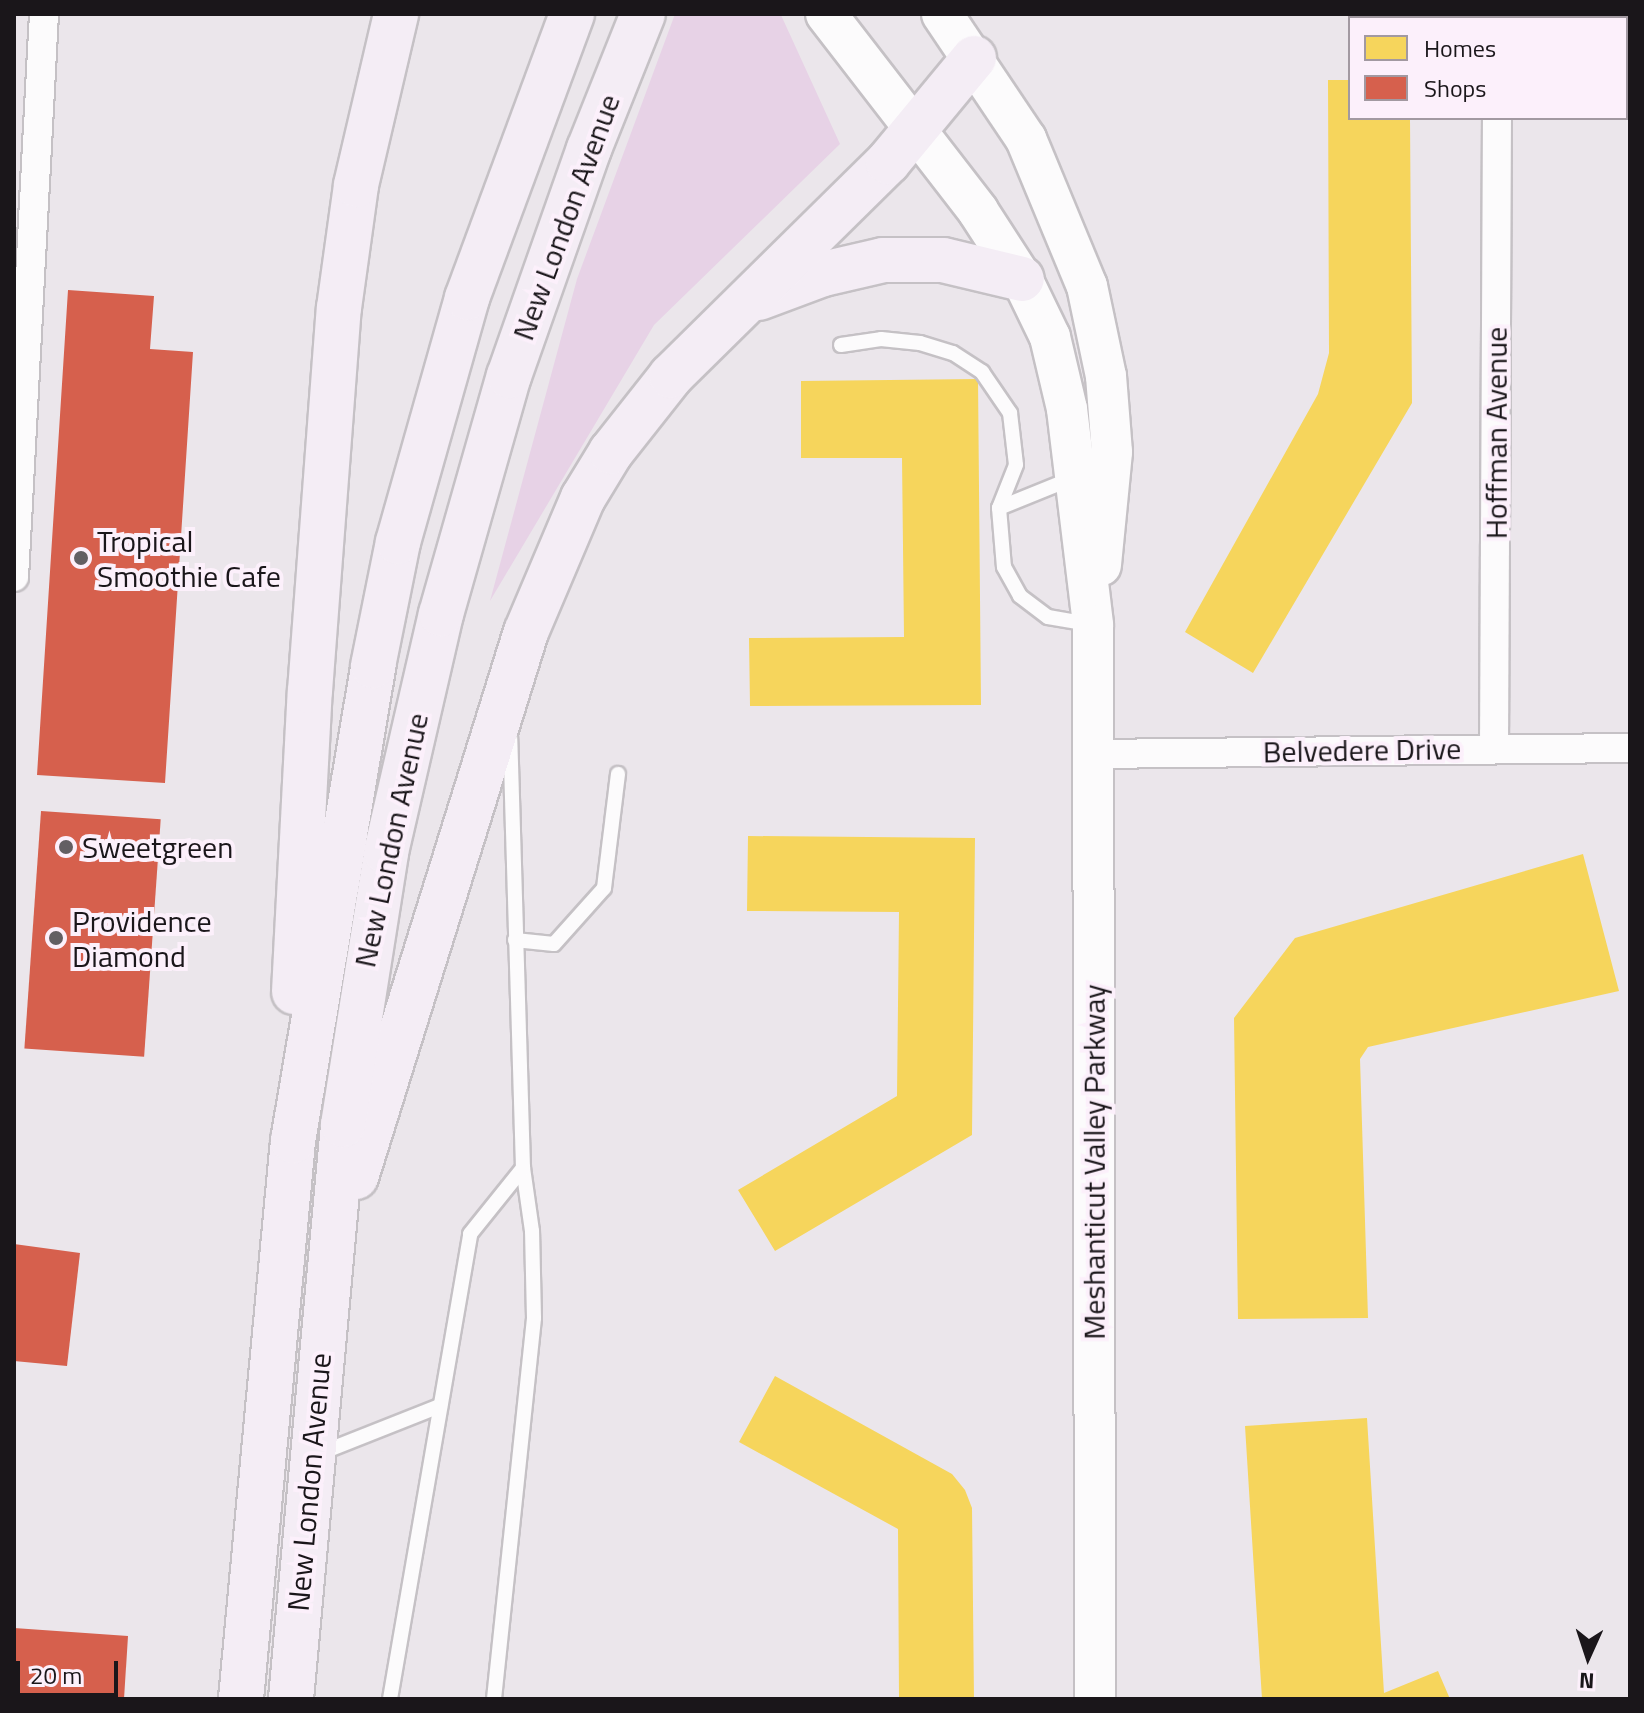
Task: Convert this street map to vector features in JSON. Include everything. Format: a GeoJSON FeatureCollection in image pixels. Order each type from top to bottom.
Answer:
{"type":"FeatureCollection","features":[{"type":"Feature","properties":{"kind":"main road"},"geometry":{"type":"LineString","coordinates":[[293,1141],[295,923],[330,392],[356,185],[396,14]]}},
{"type":"Feature","properties":{"kind":"main road","name":"New London Avenue"},"geometry":{"type":"LineString","coordinates":[[241,1699],[293,1141],[398,542],[467,298],[572,14]]}},
{"type":"Feature","properties":{"kind":"main road","name":"New London Avenue"},"geometry":{"type":"LineString","coordinates":[[291,1699],[329,1259],[362,978],[441,614],[537,292],[643,14]]}},
{"type":"Feature","properties":{"kind":"main road"},"geometry":{"type":"LineString","coordinates":[[329,1259],[511,679],[563,540],[597,475],[661,388],[915,129],[974,58]]}},
{"type":"Feature","properties":{"kind":"main road"},"geometry":{"type":"LineString","coordinates":[[738,307],[794,283],[883,260],[943,260],[1022,279]]}},
{"type":"Feature","properties":{"kind":"street"},"geometry":{"type":"LineString","coordinates":[[14,577],[27,400],[18,376],[44,14]]}},
{"type":"Feature","properties":{"kind":"street","name":"Meshanticut Valley Parkway"},"geometry":{"type":"LineString","coordinates":[[826,14],[915,129],[1022,279],[1050,337],[1060,373],[1076,477],[1093,625]]}},
{"type":"Feature","properties":{"kind":"street","name":"Meshanticut Valley Parkway"},"geometry":{"type":"LineString","coordinates":[[942,14],[974,58],[1047,181],[1087,286],[1099,333],[1112,452],[1093,625],[1095,1699]]}},
{"type":"Feature","properties":{"kind":"street","name":"Hoffman Avenue"},"geometry":{"type":"LineString","coordinates":[[1494,749],[1497,120]]}},
{"type":"Feature","properties":{"kind":"street","name":"Belvedere Drive"},"geometry":{"type":"LineString","coordinates":[[1093,754],[1630,748]]}},
{"type":"Feature","properties":{"kind":"lane"},"geometry":{"type":"LineString","coordinates":[[841,345],[881,339],[920,343],[953,353],[982,372],[1010,413],[1016,465],[999,508],[1004,567],[1020,596],[1048,617],[1093,625]]}},
{"type":"Feature","properties":{"kind":"lane"},"geometry":{"type":"LineString","coordinates":[[999,508],[1076,477]]}},
{"type":"Feature","properties":{"kind":"lane"},"geometry":{"type":"LineString","coordinates":[[494,1699],[534,1318],[532,1231],[523,1168],[515,940],[511,679]]}},
{"type":"Feature","properties":{"kind":"lane"},"geometry":{"type":"LineString","coordinates":[[515,940],[554,944],[604,888],[618,774]]}},
{"type":"Feature","properties":{"kind":"lane"},"geometry":{"type":"LineString","coordinates":[[390,1699],[470,1234],[523,1168]]}},
{"type":"Feature","properties":{"kind":"lane"},"geometry":{"type":"LineString","coordinates":[[310,1458],[440,1406]]}},
{"type":"Feature","properties":{"kind":"shaded area"},"geometry":{"type":"Polygon","coordinates":[[[675,14],[781,15],[840,144],[654,325],[490,601],[577,279],[675,14]]]}},
{"type":"Feature","properties":{"kind":"building: Homes"},"geometry":{"type":"Polygon","coordinates":[[[1328,80],[1348,80],[1348,120],[1410,120],[1412,403],[1253,673],[1185,632],[1318,394],[1329,353],[1328,80]]]}},
{"type":"Feature","properties":{"kind":"building: Homes"},"geometry":{"type":"Polygon","coordinates":[[[978,379],[981,705],[750,706],[749,638],[904,637],[902,458],[801,458],[801,381],[978,379]]]}},
{"type":"Feature","properties":{"kind":"building: Homes"},"geometry":{"type":"Polygon","coordinates":[[[748,836],[975,838],[972,1135],[775,1251],[738,1190],[897,1096],[899,912],[747,911],[748,836]]]}},
{"type":"Feature","properties":{"kind":"building: Homes"},"geometry":{"type":"Polygon","coordinates":[[[1583,854],[1619,991],[1368,1047],[1360,1059],[1368,1318],[1238,1319],[1234,1018],[1295,938],[1583,854]]]}},
{"type":"Feature","properties":{"kind":"building: Homes"},"geometry":{"type":"Polygon","coordinates":[[[775,1376],[952,1474],[965,1490],[972,1508],[974,1699],[899,1699],[898,1529],[739,1442],[775,1376]]]}},
{"type":"Feature","properties":{"kind":"building: Homes"},"geometry":{"type":"Polygon","coordinates":[[[1367,1418],[1384,1693],[1438,1671],[1450,1699],[1262,1699],[1245,1426],[1367,1418]]]}},
{"type":"Feature","properties":{"kind":"building: Shops"},"geometry":{"type":"Polygon","coordinates":[[[68,290],[154,296],[150,349],[193,352],[165,783],[37,775],[68,290]]]}},
{"type":"Feature","properties":{"kind":"building: Shops"},"geometry":{"type":"Polygon","coordinates":[[[41,811],[161,819],[144,1057],[24,1048],[41,811]]]}},
{"type":"Feature","properties":{"kind":"building: Shops"},"geometry":{"type":"Polygon","coordinates":[[[14,1244],[80,1253],[67,1366],[14,1361],[14,1244]]]}},
{"type":"Feature","properties":{"kind":"building: Shops"},"geometry":{"type":"Polygon","coordinates":[[[14,1628],[128,1636],[124,1699],[14,1699],[14,1628]]]}},
{"type":"Feature","properties":{"kind":"place","name":"Tropical Smoothie Cafe"},"geometry":{"type":"Point","coordinates":[81,558]}},
{"type":"Feature","properties":{"kind":"place","name":"Sweetgreen"},"geometry":{"type":"Point","coordinates":[66,847]}},
{"type":"Feature","properties":{"kind":"place","name":"Providence Diamond"},"geometry":{"type":"Point","coordinates":[56,938]}}]}
